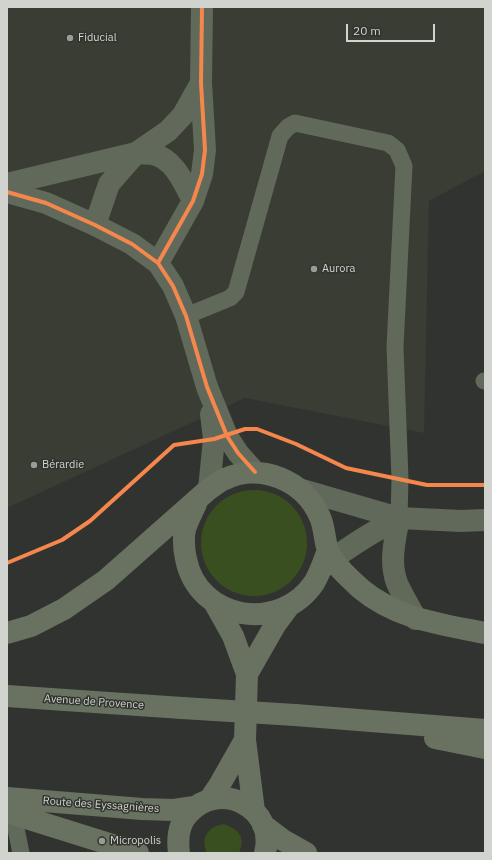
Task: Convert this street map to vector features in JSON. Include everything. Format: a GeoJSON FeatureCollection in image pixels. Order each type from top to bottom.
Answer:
{"type":"FeatureCollection","features":[{"type":"Feature","properties":{"kind":"main road"},"geometry":{"type":"LineString","coordinates":[[7,633],[30,626],[64,610],[106,580],[204,494],[224,479],[255,472],[274,475],[299,489],[312,502],[321,518],[327,559],[314,583],[303,596],[289,606],[269,614],[247,615],[226,609],[214,602]]}},
{"type":"Feature","properties":{"kind":"main road"},"geometry":{"type":"LineString","coordinates":[[204,494],[190,516],[185,530],[184,549],[187,567],[196,583],[214,602],[233,636],[247,674],[245,740],[259,818],[267,838],[265,853]]}},
{"type":"Feature","properties":{"kind":"main road"},"geometry":{"type":"LineString","coordinates":[[327,559],[378,602],[416,618],[485,633]]}},
{"type":"Feature","properties":{"kind":"main road"},"geometry":{"type":"LineString","coordinates":[[247,674],[275,625],[289,606]]}},
{"type":"Feature","properties":{"kind":"main road","name":"Avenue de Provence"},"geometry":{"type":"LineString","coordinates":[[7,696],[324,718]]}},
{"type":"Feature","properties":{"kind":"main road"},"geometry":{"type":"LineString","coordinates":[[324,718],[485,730]]}},
{"type":"Feature","properties":{"kind":"main road"},"geometry":{"type":"LineString","coordinates":[[324,718],[485,748]]}},
{"type":"Feature","properties":{"kind":"main road"},"geometry":{"type":"LineString","coordinates":[[179,853],[177,842],[179,829],[185,817],[202,803],[220,784],[245,740]]}},
{"type":"Feature","properties":{"kind":"main road","name":"Route des Eyssagnières"},"geometry":{"type":"LineString","coordinates":[[9,808],[174,810],[222,798],[233,799],[245,804],[283,840],[306,853]]}},
{"type":"Feature","properties":{"kind":"main road","name":"Route des Eyssagnières"},"geometry":{"type":"LineString","coordinates":[[9,808],[138,853]]}},
{"type":"Feature","properties":{"kind":"street"},"geometry":{"type":"LineString","coordinates":[[158,263],[193,201],[202,174],[205,150],[201,83],[202,7]]}},
{"type":"Feature","properties":{"kind":"street"},"geometry":{"type":"LineString","coordinates":[[95,225],[109,184],[136,153],[168,131],[183,115],[201,83]]}},
{"type":"Feature","properties":{"kind":"street"},"geometry":{"type":"LineString","coordinates":[[7,184],[136,153],[154,154],[170,163],[181,178],[193,201]]}},
{"type":"Feature","properties":{"kind":"street"},"geometry":{"type":"LineString","coordinates":[[7,192],[46,203],[95,225],[132,244],[158,263],[173,286],[186,316],[207,387],[227,436],[238,453],[255,472]]}},
{"type":"Feature","properties":{"kind":"street"},"geometry":{"type":"LineString","coordinates":[[204,494],[214,439],[207,387]]}},
{"type":"Feature","properties":{"kind":"street"},"geometry":{"type":"LineString","coordinates":[[299,489],[399,518],[461,521],[485,520]]}},
{"type":"Feature","properties":{"kind":"street"},"geometry":{"type":"LineString","coordinates":[[327,559],[399,518]]}},
{"type":"Feature","properties":{"kind":"street"},"geometry":{"type":"LineString","coordinates":[[399,518],[393,546],[393,564],[397,582],[416,618]]}},
{"type":"Feature","properties":{"kind":"lane"},"geometry":{"type":"LineString","coordinates":[[186,316],[230,298],[236,292],[280,136],[288,127],[295,123],[381,141],[388,143],[397,150],[404,166],[395,347],[400,479],[399,518]]}},
{"type":"Feature","properties":{"kind":"lane"},"geometry":{"type":"LineString","coordinates":[[9,808],[20,853]]}},
{"type":"Feature","properties":{"kind":"shaded area"},"geometry":{"type":"Polygon","coordinates":[[[7,7],[485,7],[485,171],[429,201],[424,433],[245,398],[7,508],[7,7]]]}},
{"type":"Feature","properties":{"kind":"green space"},"geometry":{"type":"Polygon","coordinates":[[[254,490],[274,494],[292,505],[303,523],[307,543],[303,563],[292,581],[274,592],[254,596],[234,592],[216,581],[205,563],[201,543],[205,523],[216,505],[234,494],[254,490]]]}},
{"type":"Feature","properties":{"kind":"green space"},"geometry":{"type":"Polygon","coordinates":[[[223,824],[233,828],[239,834],[242,842],[239,853],[207,853],[204,843],[207,834],[213,828],[223,824]]]}},
{"type":"Feature","properties":{"kind":"cycle path"},"geometry":{"type":"LineString","coordinates":[[158,263],[193,201],[202,174],[205,150],[201,83],[202,7]]}},
{"type":"Feature","properties":{"kind":"cycle path"},"geometry":{"type":"LineString","coordinates":[[7,192],[46,203],[95,225],[132,244],[158,263],[173,286],[186,316],[207,387],[227,436],[238,453],[255,472]]}},
{"type":"Feature","properties":{"kind":"cycle path"},"geometry":{"type":"LineString","coordinates":[[7,563],[62,540],[90,521],[174,445],[214,439],[245,429],[257,429],[296,444],[346,468],[427,485],[485,485]]}},
{"type":"Feature","properties":{"kind":"place","name":"Fiducial"},"geometry":{"type":"Point","coordinates":[70,38]}},
{"type":"Feature","properties":{"kind":"place","name":"Aurora"},"geometry":{"type":"Point","coordinates":[314,269]}},
{"type":"Feature","properties":{"kind":"place","name":"Bérardie"},"geometry":{"type":"Point","coordinates":[34,465]}},
{"type":"Feature","properties":{"kind":"place","name":"Micropolis"},"geometry":{"type":"Point","coordinates":[102,841]}}]}
